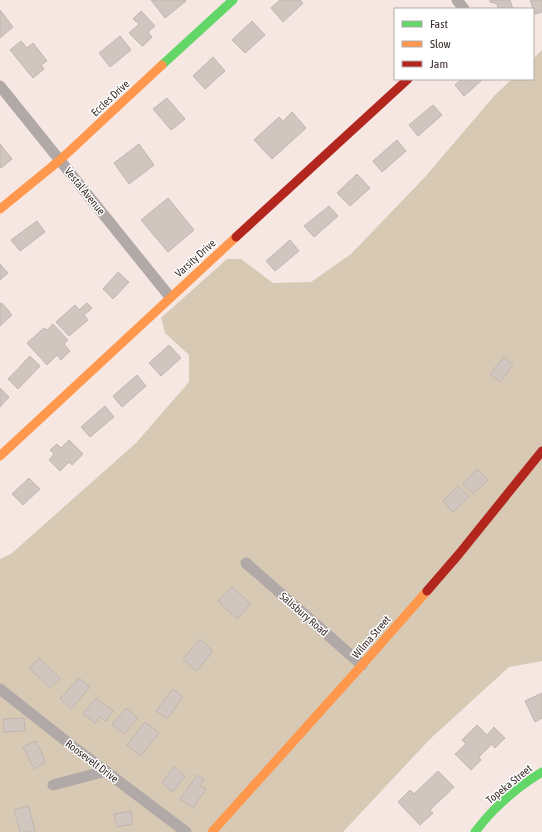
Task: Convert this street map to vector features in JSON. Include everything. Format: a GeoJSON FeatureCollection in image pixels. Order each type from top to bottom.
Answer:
{"type":"FeatureCollection","features":[{"type":"Feature","properties":{"kind":"street","name":"Eccles Drive"},"geometry":{"type":"LineString","coordinates":[[0,210],[60,160],[233,0]]}},
{"type":"Feature","properties":{"kind":"street"},"geometry":{"type":"LineString","coordinates":[[457,0],[463,8]]}},
{"type":"Feature","properties":{"kind":"street","name":"Varsity Drive"},"geometry":{"type":"LineString","coordinates":[[0,456],[170,297],[407,80]]}},
{"type":"Feature","properties":{"kind":"street","name":"Vestal Avenue"},"geometry":{"type":"LineString","coordinates":[[0,86],[170,297]]}},
{"type":"Feature","properties":{"kind":"street","name":"Wilma Street"},"geometry":{"type":"LineString","coordinates":[[212,832],[362,665],[459,554],[542,451]]}},
{"type":"Feature","properties":{"kind":"street","name":"Salisbury Road"},"geometry":{"type":"LineString","coordinates":[[246,563],[362,665]]}},
{"type":"Feature","properties":{"kind":"street","name":"Roosevelt Drive"},"geometry":{"type":"LineString","coordinates":[[0,689],[70,745],[186,832]]}},
{"type":"Feature","properties":{"kind":"street"},"geometry":{"type":"LineString","coordinates":[[53,785],[106,771]]}},
{"type":"Feature","properties":{"kind":"street","name":"Topeka Street"},"geometry":{"type":"LineString","coordinates":[[475,832],[504,800],[542,772]]}},
{"type":"Feature","properties":{"kind":"shaded area"},"geometry":{"type":"Polygon","coordinates":[[[542,50],[542,661],[509,667],[430,739],[343,832],[0,832],[0,559],[11,554],[136,443],[189,382],[189,355],[165,333],[161,318],[227,259],[241,259],[273,283],[311,282],[351,254],[425,177],[494,96],[511,80],[534,80],[534,58],[542,50]]]}},
{"type":"Feature","properties":{"kind":"building"},"geometry":{"type":"Polygon","coordinates":[[[151,0],[185,0],[186,1],[165,18],[151,0]]]}},
{"type":"Feature","properties":{"kind":"building"},"geometry":{"type":"Polygon","coordinates":[[[280,0],[300,0],[303,3],[283,22],[271,8],[280,0]]]}},
{"type":"Feature","properties":{"kind":"building"},"geometry":{"type":"Polygon","coordinates":[[[490,0],[510,0],[513,8],[498,8],[497,4],[490,2],[490,0]]]}},
{"type":"Feature","properties":{"kind":"building"},"geometry":{"type":"Polygon","coordinates":[[[530,0],[542,0],[542,12],[535,14],[530,0]]]}},
{"type":"Feature","properties":{"kind":"building"},"geometry":{"type":"Polygon","coordinates":[[[0,10],[13,27],[0,38],[0,10]]]}},
{"type":"Feature","properties":{"kind":"building"},"geometry":{"type":"Polygon","coordinates":[[[141,11],[155,26],[148,32],[152,37],[143,46],[129,33],[139,24],[133,19],[141,11]]]}},
{"type":"Feature","properties":{"kind":"building"},"geometry":{"type":"Polygon","coordinates":[[[252,21],[265,35],[245,53],[232,40],[252,21]]]}},
{"type":"Feature","properties":{"kind":"building"},"geometry":{"type":"Polygon","coordinates":[[[120,36],[131,50],[110,67],[99,53],[120,36]]]}},
{"type":"Feature","properties":{"kind":"building"},"geometry":{"type":"Polygon","coordinates":[[[21,41],[27,48],[33,43],[47,61],[41,65],[44,69],[33,78],[10,50],[21,41]]]}},
{"type":"Feature","properties":{"kind":"building"},"geometry":{"type":"Polygon","coordinates":[[[213,57],[225,71],[205,89],[193,76],[213,57]]]}},
{"type":"Feature","properties":{"kind":"building"},"geometry":{"type":"Polygon","coordinates":[[[461,80],[482,80],[464,96],[455,85],[461,80]]]}},
{"type":"Feature","properties":{"kind":"building"},"geometry":{"type":"Polygon","coordinates":[[[167,98],[185,119],[171,130],[153,109],[167,98]]]}},
{"type":"Feature","properties":{"kind":"building"},"geometry":{"type":"Polygon","coordinates":[[[433,105],[442,115],[418,136],[409,125],[433,105]]]}},
{"type":"Feature","properties":{"kind":"building"},"geometry":{"type":"Polygon","coordinates":[[[292,112],[306,128],[272,159],[254,140],[279,117],[283,121],[292,112]]]}},
{"type":"Feature","properties":{"kind":"building"},"geometry":{"type":"Polygon","coordinates":[[[397,140],[406,151],[382,172],[373,161],[397,140]]]}},
{"type":"Feature","properties":{"kind":"building"},"geometry":{"type":"Polygon","coordinates":[[[0,144],[12,159],[1,168],[0,166],[0,144]]]}},
{"type":"Feature","properties":{"kind":"building"},"geometry":{"type":"Polygon","coordinates":[[[139,144],[154,165],[129,184],[114,163],[139,144]]]}},
{"type":"Feature","properties":{"kind":"building"},"geometry":{"type":"Polygon","coordinates":[[[357,174],[370,188],[350,206],[337,193],[357,174]]]}},
{"type":"Feature","properties":{"kind":"building"},"geometry":{"type":"Polygon","coordinates":[[[168,198],[194,230],[168,252],[141,220],[168,198]]]}},
{"type":"Feature","properties":{"kind":"building"},"geometry":{"type":"Polygon","coordinates":[[[329,206],[338,216],[314,237],[304,226],[329,206]]]}},
{"type":"Feature","properties":{"kind":"building"},"geometry":{"type":"Polygon","coordinates":[[[37,221],[45,232],[20,251],[11,240],[37,221]]]}},
{"type":"Feature","properties":{"kind":"building"},"geometry":{"type":"Polygon","coordinates":[[[290,240],[299,251],[275,271],[266,261],[290,240]]]}},
{"type":"Feature","properties":{"kind":"building"},"geometry":{"type":"Polygon","coordinates":[[[0,264],[8,273],[0,280],[0,264]]]}},
{"type":"Feature","properties":{"kind":"building"},"geometry":{"type":"Polygon","coordinates":[[[118,272],[129,282],[113,299],[103,289],[118,272]]]}},
{"type":"Feature","properties":{"kind":"building"},"geometry":{"type":"Polygon","coordinates":[[[2,303],[12,315],[0,326],[0,304],[2,303]]]}},
{"type":"Feature","properties":{"kind":"building"},"geometry":{"type":"Polygon","coordinates":[[[87,303],[92,308],[84,315],[88,320],[69,336],[56,322],[75,305],[79,310],[87,303]]]}},
{"type":"Feature","properties":{"kind":"building"},"geometry":{"type":"Polygon","coordinates":[[[53,324],[68,340],[64,344],[70,351],[61,360],[57,355],[47,365],[27,343],[44,328],[47,330],[53,324]]]}},
{"type":"Feature","properties":{"kind":"building"},"geometry":{"type":"Polygon","coordinates":[[[169,345],[181,358],[161,376],[149,363],[169,345]]]}},
{"type":"Feature","properties":{"kind":"building"},"geometry":{"type":"Polygon","coordinates":[[[30,356],[40,366],[18,389],[8,379],[30,356]]]}},
{"type":"Feature","properties":{"kind":"building"},"geometry":{"type":"Polygon","coordinates":[[[504,357],[513,365],[500,382],[490,374],[504,357]]]}},
{"type":"Feature","properties":{"kind":"building"},"geometry":{"type":"Polygon","coordinates":[[[137,375],[146,386],[122,407],[113,396],[137,375]]]}},
{"type":"Feature","properties":{"kind":"building"},"geometry":{"type":"Polygon","coordinates":[[[0,388],[9,397],[0,407],[0,388]]]}},
{"type":"Feature","properties":{"kind":"building"},"geometry":{"type":"Polygon","coordinates":[[[105,406],[114,417],[90,437],[81,427],[105,406]]]}},
{"type":"Feature","properties":{"kind":"building"},"geometry":{"type":"Polygon","coordinates":[[[69,440],[83,454],[72,465],[69,462],[60,471],[49,460],[54,454],[50,450],[57,444],[61,448],[69,440]]]}},
{"type":"Feature","properties":{"kind":"building"},"geometry":{"type":"Polygon","coordinates":[[[477,469],[488,480],[473,494],[463,484],[477,469]]]}},
{"type":"Feature","properties":{"kind":"building"},"geometry":{"type":"Polygon","coordinates":[[[29,478],[40,489],[23,505],[12,494],[29,478]]]}},
{"type":"Feature","properties":{"kind":"building"},"geometry":{"type":"Polygon","coordinates":[[[458,486],[469,497],[453,512],[443,501],[458,486]]]}},
{"type":"Feature","properties":{"kind":"building"},"geometry":{"type":"Polygon","coordinates":[[[232,587],[251,604],[237,619],[218,601],[232,587]]]}},
{"type":"Feature","properties":{"kind":"building"},"geometry":{"type":"Polygon","coordinates":[[[200,639],[213,651],[197,671],[183,659],[200,639]]]}},
{"type":"Feature","properties":{"kind":"building"},"geometry":{"type":"Polygon","coordinates":[[[39,658],[60,678],[50,688],[29,668],[39,658]]]}},
{"type":"Feature","properties":{"kind":"building"},"geometry":{"type":"Polygon","coordinates":[[[79,678],[90,687],[71,709],[60,699],[79,678]]]}},
{"type":"Feature","properties":{"kind":"building"},"geometry":{"type":"Polygon","coordinates":[[[173,689],[183,697],[167,719],[156,711],[173,689]]]}},
{"type":"Feature","properties":{"kind":"building"},"geometry":{"type":"Polygon","coordinates":[[[542,693],[542,718],[535,722],[525,701],[542,693]]]}},
{"type":"Feature","properties":{"kind":"building"},"geometry":{"type":"Polygon","coordinates":[[[96,698],[113,711],[106,721],[100,717],[95,723],[83,714],[96,698]]]}},
{"type":"Feature","properties":{"kind":"building"},"geometry":{"type":"Polygon","coordinates":[[[126,708],[138,718],[124,734],[112,725],[126,708]]]}},
{"type":"Feature","properties":{"kind":"building"},"geometry":{"type":"Polygon","coordinates":[[[24,718],[25,731],[4,732],[3,719],[24,718]]]}},
{"type":"Feature","properties":{"kind":"building"},"geometry":{"type":"Polygon","coordinates":[[[145,722],[159,733],[141,756],[127,745],[145,722]]]}},
{"type":"Feature","properties":{"kind":"building"},"geometry":{"type":"Polygon","coordinates":[[[477,725],[487,735],[494,727],[505,738],[495,748],[492,744],[479,757],[481,760],[471,770],[455,754],[466,744],[462,740],[477,725]]]}},
{"type":"Feature","properties":{"kind":"building"},"geometry":{"type":"Polygon","coordinates":[[[36,741],[46,762],[34,769],[23,747],[36,741]]]}},
{"type":"Feature","properties":{"kind":"building"},"geometry":{"type":"Polygon","coordinates":[[[174,767],[185,776],[173,792],[162,783],[174,767]]]}},
{"type":"Feature","properties":{"kind":"building"},"geometry":{"type":"Polygon","coordinates":[[[438,771],[454,787],[430,810],[433,813],[420,825],[398,802],[410,790],[414,794],[438,771]]]}},
{"type":"Feature","properties":{"kind":"building"},"geometry":{"type":"Polygon","coordinates":[[[197,775],[204,780],[200,786],[206,789],[193,808],[180,799],[197,775]]]}},
{"type":"Feature","properties":{"kind":"building"},"geometry":{"type":"Polygon","coordinates":[[[29,806],[35,832],[20,832],[14,810],[29,806]]]}},
{"type":"Feature","properties":{"kind":"building"},"geometry":{"type":"Polygon","coordinates":[[[131,811],[133,824],[117,827],[114,814],[131,811]]]}},
{"type":"Feature","properties":{"kind":"traffic: fast"},"geometry":{"type":"LineString","coordinates":[[162,65],[233,0]]}},
{"type":"Feature","properties":{"kind":"traffic: fast"},"geometry":{"type":"LineString","coordinates":[[475,832],[492,812],[508,797],[542,772]]}},
{"type":"Feature","properties":{"kind":"traffic: slow"},"geometry":{"type":"LineString","coordinates":[[0,209],[60,160],[162,65]]}},
{"type":"Feature","properties":{"kind":"traffic: slow"},"geometry":{"type":"LineString","coordinates":[[0,456],[236,237]]}},
{"type":"Feature","properties":{"kind":"traffic: slow"},"geometry":{"type":"LineString","coordinates":[[212,832],[427,591]]}},
{"type":"Feature","properties":{"kind":"traffic: jam"},"geometry":{"type":"LineString","coordinates":[[236,237],[407,80]]}},
{"type":"Feature","properties":{"kind":"traffic: jam"},"geometry":{"type":"LineString","coordinates":[[427,591],[459,554],[542,451]]}}]}
